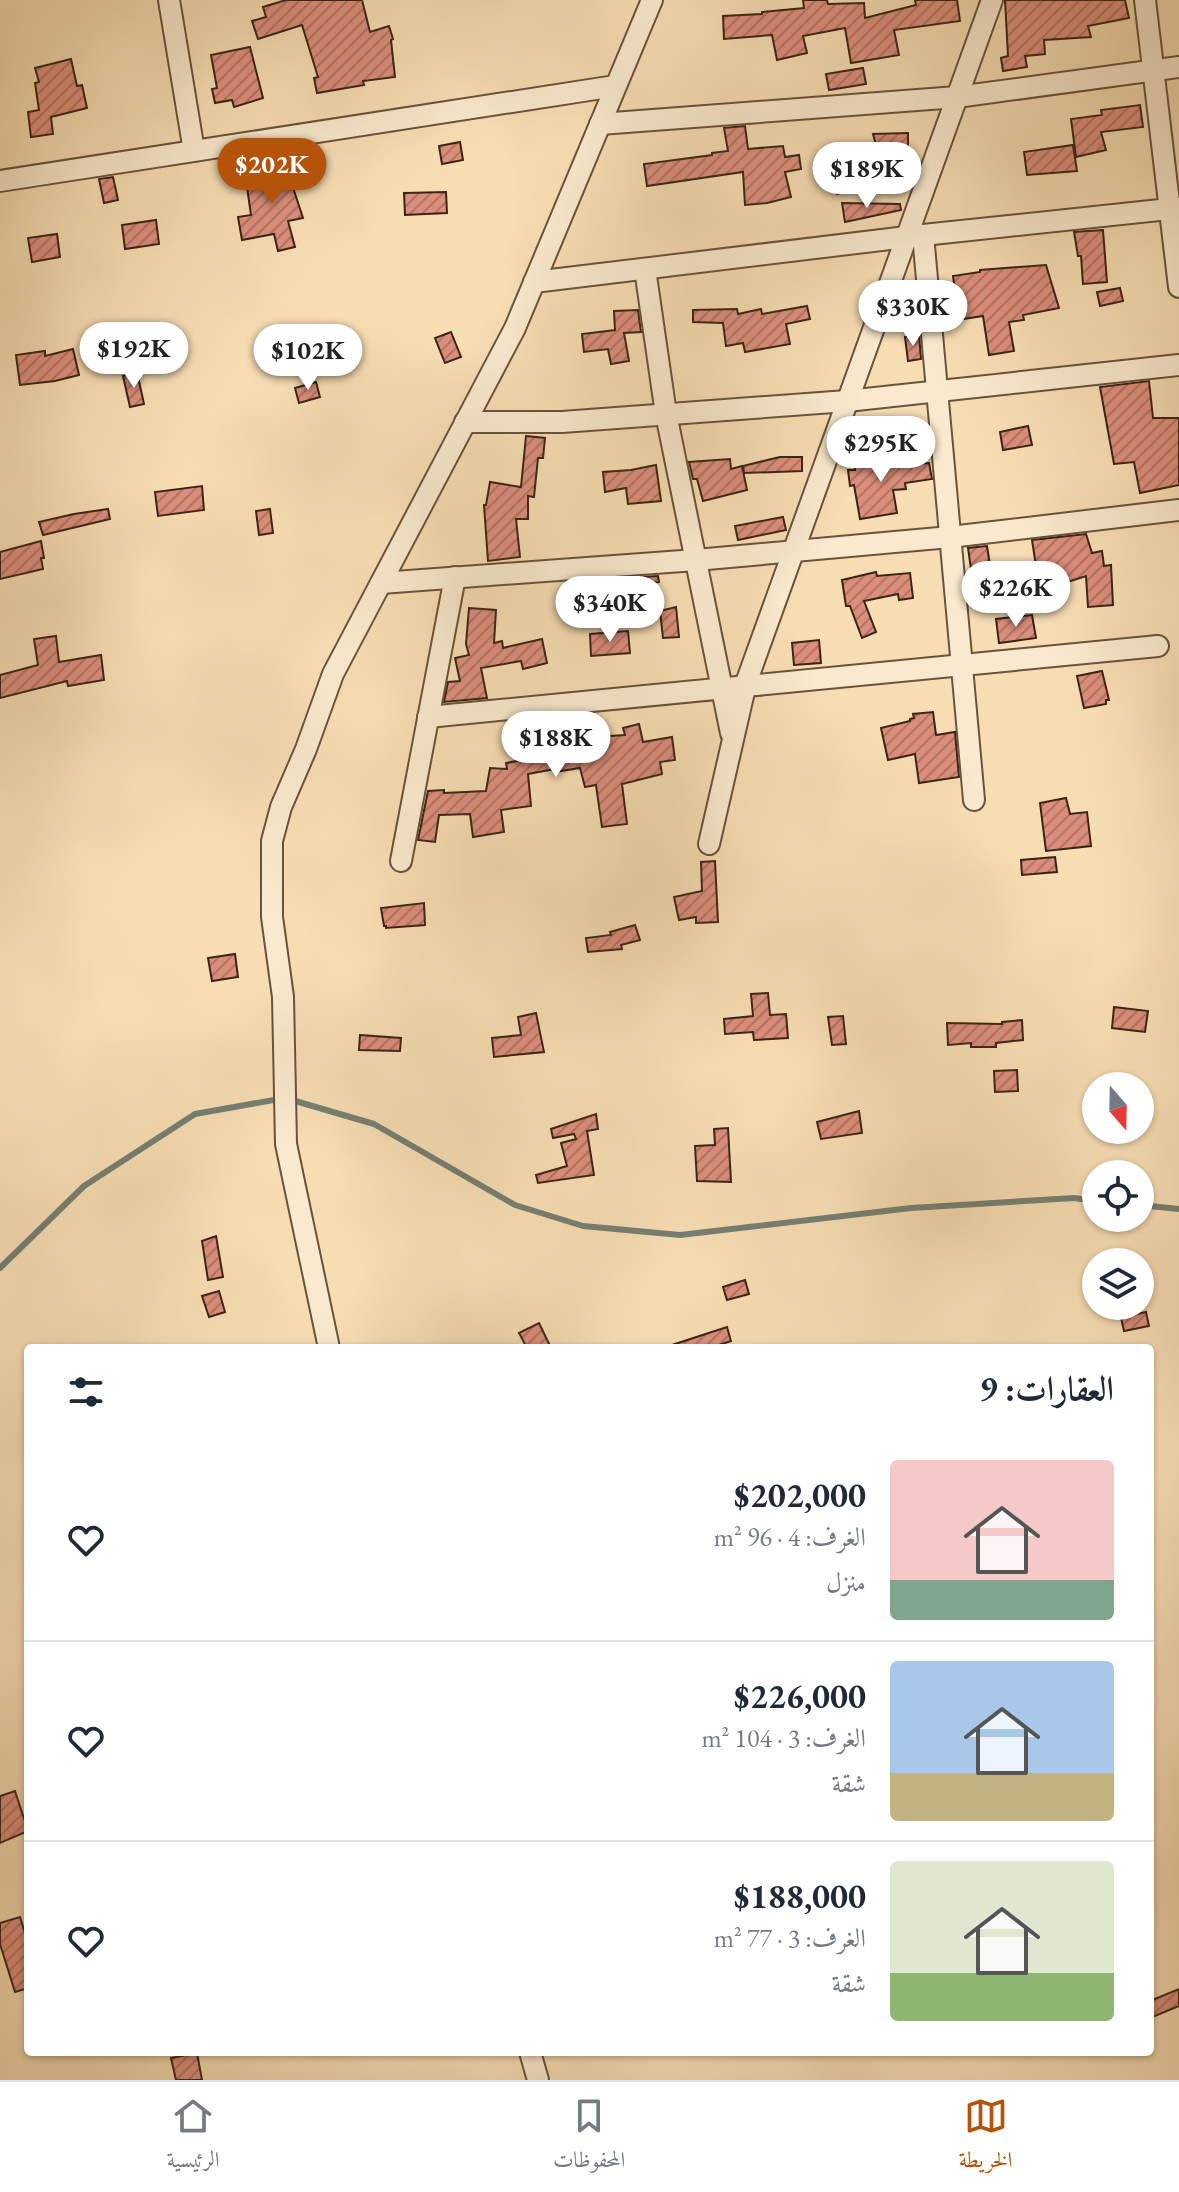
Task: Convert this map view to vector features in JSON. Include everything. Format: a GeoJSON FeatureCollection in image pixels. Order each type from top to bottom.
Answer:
{"type":"FeatureCollection","features":[{"type":"Feature","properties":{"kind":"street"},"geometry":{"type":"LineString","coordinates":[[169,0],[194,151]]}},
{"type":"Feature","properties":{"kind":"street"},"geometry":{"type":"LineString","coordinates":[[328,1344],[286,1144],[283,997],[272,917],[272,841],[281,807],[333,674],[515,328],[652,0]]}},
{"type":"Feature","properties":{"kind":"street"},"geometry":{"type":"LineString","coordinates":[[709,844],[745,688],[847,401],[914,236],[957,97],[992,0]]}},
{"type":"Feature","properties":{"kind":"street"},"geometry":{"type":"LineString","coordinates":[[1145,0],[1174,208],[1179,287]]}},
{"type":"Feature","properties":{"kind":"street"},"geometry":{"type":"LineString","coordinates":[[600,124],[957,97],[1179,67]]}},
{"type":"Feature","properties":{"kind":"street"},"geometry":{"type":"LineString","coordinates":[[0,181],[615,86]]}},
{"type":"Feature","properties":{"kind":"street"},"geometry":{"type":"LineString","coordinates":[[534,282],[1174,208]]}},
{"type":"Feature","properties":{"kind":"street"},"geometry":{"type":"LineString","coordinates":[[914,236],[937,391],[974,800]]}},
{"type":"Feature","properties":{"kind":"street"},"geometry":{"type":"LineString","coordinates":[[645,269],[666,414],[733,741]]}},
{"type":"Feature","properties":{"kind":"street"},"geometry":{"type":"LineString","coordinates":[[465,422],[562,422],[847,401],[1179,365]]}},
{"type":"Feature","properties":{"kind":"street"},"geometry":{"type":"LineString","coordinates":[[381,583],[696,560],[950,537],[1179,510]]}},
{"type":"Feature","properties":{"kind":"street"},"geometry":{"type":"LineString","coordinates":[[401,861],[455,577]]}},
{"type":"Feature","properties":{"kind":"street"},"geometry":{"type":"LineString","coordinates":[[428,717],[1158,646]]}},
{"type":"Feature","properties":{"kind":"street"},"geometry":{"type":"LineString","coordinates":[[531,2056],[538,2080]]}},
{"type":"Feature","properties":{"kind":"building"},"geometry":{"type":"Polygon","coordinates":[[[286,0],[362,0],[370,32],[389,26],[393,39],[395,77],[363,81],[364,85],[317,93],[314,78],[318,77],[302,25],[258,39],[252,21],[266,17],[263,7],[286,0]]]}},
{"type":"Feature","properties":{"kind":"building"},"geometry":{"type":"Polygon","coordinates":[[[803,0],[827,0],[828,4],[864,3],[865,18],[916,5],[915,0],[957,0],[960,21],[894,30],[899,55],[851,63],[845,28],[803,36],[807,53],[777,60],[772,35],[724,39],[723,16],[804,8],[803,0]]]}},
{"type":"Feature","properties":{"kind":"building"},"geometry":{"type":"Polygon","coordinates":[[[1005,0],[1125,0],[1129,18],[1088,26],[1091,37],[1044,40],[1045,54],[1025,56],[1027,67],[1003,71],[1001,58],[1008,56],[1005,0]]]}},
{"type":"Feature","properties":{"kind":"building"},"geometry":{"type":"Polygon","coordinates":[[[250,47],[263,98],[234,107],[232,100],[215,103],[212,89],[217,88],[211,55],[250,47]]]}},
{"type":"Feature","properties":{"kind":"building"},"geometry":{"type":"Polygon","coordinates":[[[71,59],[77,86],[82,85],[87,108],[51,117],[53,134],[31,137],[28,112],[39,110],[35,83],[39,82],[35,68],[71,59]]]}},
{"type":"Feature","properties":{"kind":"building"},"geometry":{"type":"Polygon","coordinates":[[[863,68],[866,84],[829,90],[826,74],[863,68]]]}},
{"type":"Feature","properties":{"kind":"building"},"geometry":{"type":"Polygon","coordinates":[[[1140,105],[1143,127],[1101,132],[1106,150],[1076,157],[1071,119],[1102,115],[1101,110],[1140,105]]]}},
{"type":"Feature","properties":{"kind":"building"},"geometry":{"type":"Polygon","coordinates":[[[745,126],[748,149],[783,146],[785,157],[799,155],[801,169],[785,172],[791,197],[745,205],[743,172],[647,186],[644,164],[728,151],[724,128],[745,126]]]}},
{"type":"Feature","properties":{"kind":"building"},"geometry":{"type":"Polygon","coordinates":[[[908,133],[908,154],[879,155],[887,178],[837,194],[831,148],[875,143],[878,152],[873,134],[908,133]]]}},
{"type":"Feature","properties":{"kind":"building"},"geometry":{"type":"Polygon","coordinates":[[[460,142],[463,160],[442,164],[439,146],[460,142]]]}},
{"type":"Feature","properties":{"kind":"building"},"geometry":{"type":"Polygon","coordinates":[[[1073,145],[1077,171],[1027,175],[1024,152],[1073,145]]]}},
{"type":"Feature","properties":{"kind":"building"},"geometry":{"type":"Polygon","coordinates":[[[281,151],[303,218],[288,221],[295,247],[278,251],[274,234],[242,240],[238,217],[251,215],[246,180],[274,177],[266,155],[281,151]]]}},
{"type":"Feature","properties":{"kind":"building"},"geometry":{"type":"Polygon","coordinates":[[[113,177],[118,200],[104,203],[99,179],[113,177]]]}},
{"type":"Feature","properties":{"kind":"building"},"geometry":{"type":"Polygon","coordinates":[[[446,192],[447,213],[405,215],[404,193],[446,192]]]}},
{"type":"Feature","properties":{"kind":"building"},"geometry":{"type":"Polygon","coordinates":[[[842,203],[900,204],[901,210],[845,222],[842,203]]]}},
{"type":"Feature","properties":{"kind":"building"},"geometry":{"type":"Polygon","coordinates":[[[156,220],[159,244],[125,249],[122,225],[156,220]]]}},
{"type":"Feature","properties":{"kind":"building"},"geometry":{"type":"Polygon","coordinates":[[[1103,230],[1107,282],[1083,284],[1081,256],[1078,256],[1074,232],[1103,230]]]}},
{"type":"Feature","properties":{"kind":"building"},"geometry":{"type":"Polygon","coordinates":[[[57,234],[60,257],[32,262],[28,238],[57,234]]]}},
{"type":"Feature","properties":{"kind":"building"},"geometry":{"type":"Polygon","coordinates":[[[1046,265],[1059,308],[1023,315],[1024,320],[1009,322],[1014,351],[989,355],[983,316],[944,322],[943,308],[957,306],[953,276],[980,270],[1046,265]]]}},
{"type":"Feature","properties":{"kind":"building"},"geometry":{"type":"Polygon","coordinates":[[[1120,288],[1123,301],[1100,306],[1097,292],[1120,288]]]}},
{"type":"Feature","properties":{"kind":"building"},"geometry":{"type":"Polygon","coordinates":[[[807,306],[810,319],[786,324],[790,344],[745,352],[743,343],[726,346],[723,323],[693,322],[693,310],[737,309],[738,314],[761,309],[762,314],[807,306]]]}},
{"type":"Feature","properties":{"kind":"building"},"geometry":{"type":"Polygon","coordinates":[[[638,310],[641,332],[624,333],[629,361],[611,364],[608,349],[584,352],[582,334],[615,330],[614,311],[638,310]]]}},
{"type":"Feature","properties":{"kind":"building"},"geometry":{"type":"Polygon","coordinates":[[[451,332],[461,357],[445,363],[435,338],[451,332]]]}},
{"type":"Feature","properties":{"kind":"building"},"geometry":{"type":"Polygon","coordinates":[[[919,335],[921,359],[908,361],[905,337],[919,335]]]}},
{"type":"Feature","properties":{"kind":"building"},"geometry":{"type":"Polygon","coordinates":[[[73,349],[79,375],[20,385],[16,355],[45,351],[45,356],[73,349]]]}},
{"type":"Feature","properties":{"kind":"building"},"geometry":{"type":"Polygon","coordinates":[[[137,372],[144,404],[130,407],[123,376],[137,372]]]}},
{"type":"Feature","properties":{"kind":"building"},"geometry":{"type":"Polygon","coordinates":[[[1149,381],[1153,418],[1179,418],[1179,485],[1140,493],[1134,462],[1114,464],[1100,387],[1149,381]]]}},
{"type":"Feature","properties":{"kind":"building"},"geometry":{"type":"Polygon","coordinates":[[[316,382],[320,397],[299,403],[295,388],[316,382]]]}},
{"type":"Feature","properties":{"kind":"building"},"geometry":{"type":"Polygon","coordinates":[[[1028,426],[1032,445],[1003,450],[1000,432],[1028,426]]]}},
{"type":"Feature","properties":{"kind":"building"},"geometry":{"type":"Polygon","coordinates":[[[526,436],[545,438],[543,458],[538,458],[534,497],[528,496],[528,519],[516,519],[520,557],[488,561],[484,505],[490,482],[521,487],[526,436]]]}},
{"type":"Feature","properties":{"kind":"building"},"geometry":{"type":"Polygon","coordinates":[[[871,449],[873,468],[929,463],[932,479],[905,483],[906,489],[893,490],[897,513],[860,519],[848,470],[855,470],[854,450],[871,449]]]}},
{"type":"Feature","properties":{"kind":"building"},"geometry":{"type":"Polygon","coordinates":[[[780,457],[802,457],[802,471],[744,473],[743,466],[780,457]]]}},
{"type":"Feature","properties":{"kind":"building"},"geometry":{"type":"Polygon","coordinates":[[[730,459],[731,469],[742,466],[747,490],[703,501],[689,462],[730,459]]]}},
{"type":"Feature","properties":{"kind":"building"},"geometry":{"type":"Polygon","coordinates":[[[656,465],[661,501],[628,504],[626,488],[605,492],[603,472],[656,465]]]}},
{"type":"Feature","properties":{"kind":"building"},"geometry":{"type":"Polygon","coordinates":[[[202,486],[204,510],[158,516],[155,492],[202,486]]]}},
{"type":"Feature","properties":{"kind":"building"},"geometry":{"type":"Polygon","coordinates":[[[108,509],[110,519],[43,535],[39,522],[74,514],[108,509]]]}},
{"type":"Feature","properties":{"kind":"building"},"geometry":{"type":"Polygon","coordinates":[[[270,509],[273,533],[259,535],[256,511],[270,509]]]}},
{"type":"Feature","properties":{"kind":"building"},"geometry":{"type":"Polygon","coordinates":[[[783,517],[786,530],[738,540],[735,526],[783,517]]]}},
{"type":"Feature","properties":{"kind":"building"},"geometry":{"type":"Polygon","coordinates":[[[1086,534],[1092,553],[1102,551],[1104,566],[1111,565],[1113,605],[1088,607],[1086,576],[1021,597],[1018,571],[1036,566],[1032,540],[1086,534]]]}},
{"type":"Feature","properties":{"kind":"building"},"geometry":{"type":"Polygon","coordinates":[[[41,541],[43,569],[0,579],[0,552],[41,541]]]}},
{"type":"Feature","properties":{"kind":"building"},"geometry":{"type":"Polygon","coordinates":[[[987,546],[991,572],[1007,568],[1010,583],[974,590],[968,548],[987,546]]]}},
{"type":"Feature","properties":{"kind":"building"},"geometry":{"type":"Polygon","coordinates":[[[876,572],[877,576],[910,573],[913,598],[899,600],[898,594],[864,601],[876,632],[862,638],[850,606],[846,606],[842,580],[876,572]]]}},
{"type":"Feature","properties":{"kind":"building"},"geometry":{"type":"Polygon","coordinates":[[[658,576],[659,582],[644,585],[646,622],[631,623],[629,578],[658,576]]]}},
{"type":"Feature","properties":{"kind":"building"},"geometry":{"type":"Polygon","coordinates":[[[676,607],[679,637],[663,638],[660,611],[676,607]]]}},
{"type":"Feature","properties":{"kind":"building"},"geometry":{"type":"Polygon","coordinates":[[[469,608],[496,610],[494,643],[502,641],[503,648],[542,639],[547,663],[523,669],[521,661],[481,668],[487,698],[444,702],[448,682],[460,681],[455,658],[469,655],[466,644],[469,608]]]}},
{"type":"Feature","properties":{"kind":"building"},"geometry":{"type":"Polygon","coordinates":[[[1032,615],[1036,638],[999,643],[996,619],[1032,615]]]}},
{"type":"Feature","properties":{"kind":"building"},"geometry":{"type":"Polygon","coordinates":[[[628,631],[630,653],[591,656],[590,634],[628,631]]]}},
{"type":"Feature","properties":{"kind":"building"},"geometry":{"type":"Polygon","coordinates":[[[56,636],[59,662],[101,655],[104,680],[68,686],[67,681],[0,698],[0,675],[38,665],[34,639],[56,636]]]}},
{"type":"Feature","properties":{"kind":"building"},"geometry":{"type":"Polygon","coordinates":[[[819,640],[821,663],[794,665],[792,643],[819,640]]]}},
{"type":"Feature","properties":{"kind":"building"},"geometry":{"type":"Polygon","coordinates":[[[1102,671],[1109,700],[1106,704],[1084,708],[1077,676],[1102,671]]]}},
{"type":"Feature","properties":{"kind":"building"},"geometry":{"type":"Polygon","coordinates":[[[933,712],[936,735],[955,732],[959,777],[919,783],[915,754],[888,760],[881,728],[910,721],[914,718],[913,714],[933,712]]]}},
{"type":"Feature","properties":{"kind":"building"},"geometry":{"type":"Polygon","coordinates":[[[639,724],[643,742],[672,737],[675,760],[660,762],[662,774],[622,784],[627,824],[602,827],[596,785],[585,787],[580,768],[555,772],[555,769],[528,774],[531,806],[501,810],[504,832],[473,837],[470,814],[439,815],[435,842],[418,840],[428,791],[486,791],[490,768],[507,769],[506,763],[528,759],[529,741],[625,735],[623,728],[639,724]]]}},
{"type":"Feature","properties":{"kind":"building"},"geometry":{"type":"Polygon","coordinates":[[[1066,798],[1070,814],[1087,812],[1091,846],[1046,851],[1040,803],[1066,798]]]}},
{"type":"Feature","properties":{"kind":"building"},"geometry":{"type":"Polygon","coordinates":[[[1055,857],[1057,872],[1022,875],[1021,860],[1055,857]]]}},
{"type":"Feature","properties":{"kind":"building"},"geometry":{"type":"Polygon","coordinates":[[[715,861],[718,922],[696,923],[696,917],[679,920],[674,897],[702,891],[701,862],[715,861]]]}},
{"type":"Feature","properties":{"kind":"building"},"geometry":{"type":"Polygon","coordinates":[[[424,903],[425,925],[384,926],[381,908],[424,903]]]}},
{"type":"Feature","properties":{"kind":"building"},"geometry":{"type":"Polygon","coordinates":[[[635,925],[640,940],[621,945],[622,949],[588,952],[586,938],[611,935],[610,932],[635,925]]]}},
{"type":"Feature","properties":{"kind":"building"},"geometry":{"type":"Polygon","coordinates":[[[235,954],[238,977],[212,981],[208,958],[235,954]]]}},
{"type":"Feature","properties":{"kind":"building"},"geometry":{"type":"Polygon","coordinates":[[[768,993],[770,1015],[786,1014],[788,1038],[754,1040],[753,1032],[725,1034],[724,1019],[753,1016],[751,994],[768,993]]]}},
{"type":"Feature","properties":{"kind":"building"},"geometry":{"type":"Polygon","coordinates":[[[1114,1007],[1148,1011],[1145,1032],[1112,1028],[1114,1007]]]}},
{"type":"Feature","properties":{"kind":"building"},"geometry":{"type":"Polygon","coordinates":[[[536,1013],[544,1052],[494,1057],[492,1038],[521,1035],[518,1017],[536,1013]]]}},
{"type":"Feature","properties":{"kind":"building"},"geometry":{"type":"Polygon","coordinates":[[[843,1016],[846,1044],[832,1045],[828,1017],[843,1016]]]}},
{"type":"Feature","properties":{"kind":"building"},"geometry":{"type":"Polygon","coordinates":[[[1022,1020],[1023,1040],[996,1043],[996,1047],[971,1047],[971,1043],[948,1045],[947,1023],[1002,1024],[1022,1020]]]}},
{"type":"Feature","properties":{"kind":"building"},"geometry":{"type":"Polygon","coordinates":[[[360,1035],[401,1038],[400,1051],[359,1050],[360,1035]]]}},
{"type":"Feature","properties":{"kind":"building"},"geometry":{"type":"Polygon","coordinates":[[[1017,1070],[1018,1091],[995,1092],[994,1071],[1017,1070]]]}},
{"type":"Feature","properties":{"kind":"building"},"geometry":{"type":"Polygon","coordinates":[[[859,1111],[862,1133],[821,1139],[817,1122],[859,1111]]]}},
{"type":"Feature","properties":{"kind":"building"},"geometry":{"type":"Polygon","coordinates":[[[596,1114],[598,1129],[587,1131],[594,1175],[538,1183],[536,1175],[567,1166],[561,1143],[576,1139],[574,1134],[553,1138],[551,1129],[596,1114]]]}},
{"type":"Feature","properties":{"kind":"building"},"geometry":{"type":"Polygon","coordinates":[[[728,1128],[731,1182],[697,1181],[695,1146],[715,1145],[714,1129],[728,1128]]]}},
{"type":"Feature","properties":{"kind":"building"},"geometry":{"type":"Polygon","coordinates":[[[216,1236],[223,1277],[208,1280],[202,1241],[216,1236]]]}},
{"type":"Feature","properties":{"kind":"building"},"geometry":{"type":"Polygon","coordinates":[[[745,1280],[749,1294],[727,1300],[723,1287],[745,1280]]]}},
{"type":"Feature","properties":{"kind":"building"},"geometry":{"type":"Polygon","coordinates":[[[219,1291],[225,1312],[209,1317],[202,1296],[219,1291]]]}},
{"type":"Feature","properties":{"kind":"building"},"geometry":{"type":"Polygon","coordinates":[[[1121,1320],[1148,1320],[1149,1326],[1124,1331],[1121,1320]]]}},
{"type":"Feature","properties":{"kind":"building"},"geometry":{"type":"Polygon","coordinates":[[[539,1323],[549,1344],[525,1344],[519,1333],[539,1323]]]}},
{"type":"Feature","properties":{"kind":"building"},"geometry":{"type":"Polygon","coordinates":[[[727,1327],[731,1341],[722,1344],[675,1344],[727,1327]]]}},
{"type":"Feature","properties":{"kind":"building"},"geometry":{"type":"Polygon","coordinates":[[[15,1791],[24,1819],[24,1833],[0,1843],[0,1796],[15,1791]]]}},
{"type":"Feature","properties":{"kind":"building"},"geometry":{"type":"Polygon","coordinates":[[[20,1917],[24,1930],[24,1989],[15,1992],[0,1944],[0,1923],[20,1917]]]}},
{"type":"Feature","properties":{"kind":"building"},"geometry":{"type":"Polygon","coordinates":[[[1179,1989],[1179,2006],[1154,2016],[1154,1999],[1179,1989]]]}},
{"type":"Feature","properties":{"kind":"building"},"geometry":{"type":"Polygon","coordinates":[[[198,2056],[202,2080],[176,2080],[171,2058],[198,2056]]]}},
{"type":"Feature","properties":{"kind":"waterway"},"geometry":{"type":"LineString","coordinates":[[0,1268],[84,1186],[195,1114],[285,1098],[374,1124],[515,1205],[583,1226],[680,1235],[911,1208],[1082,1199]]}},
{"type":"Feature","properties":{"kind":"waterway"},"geometry":{"type":"LineString","coordinates":[[1154,1206],[1179,1209]]}}]}
